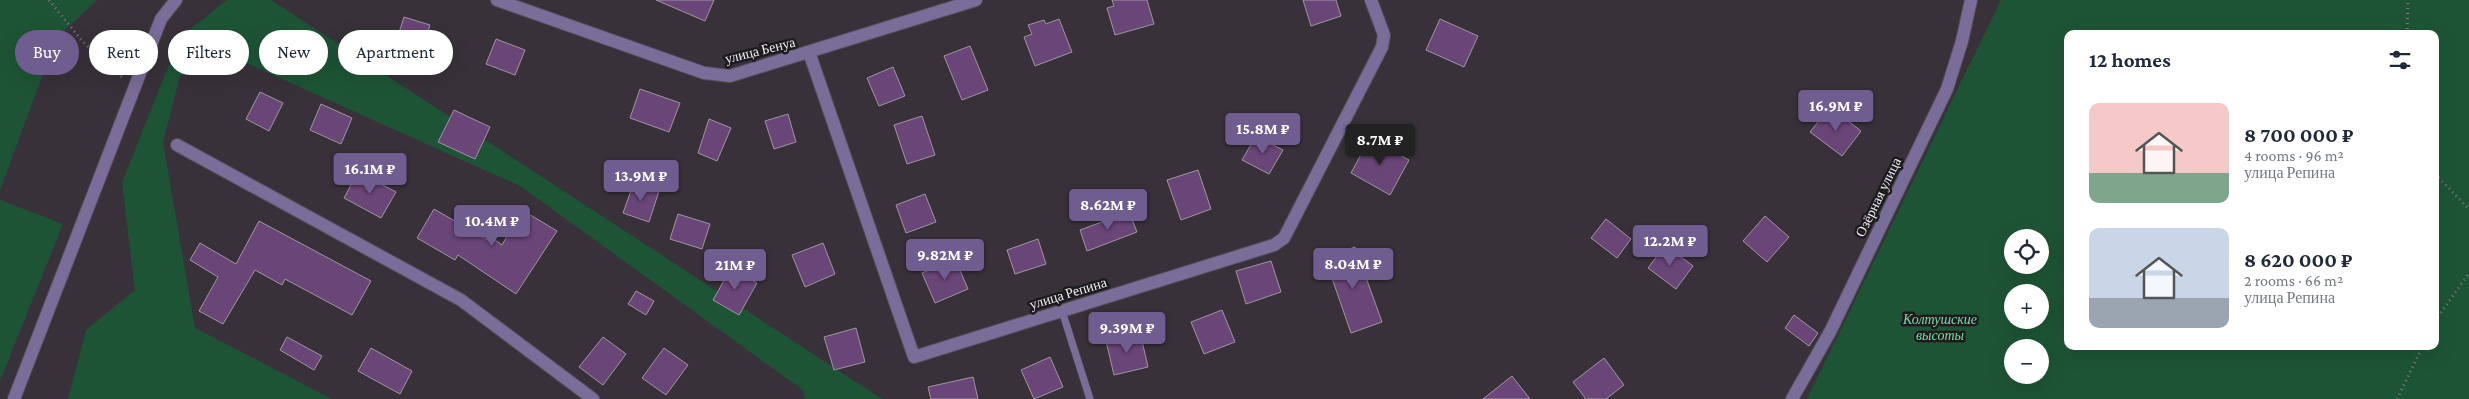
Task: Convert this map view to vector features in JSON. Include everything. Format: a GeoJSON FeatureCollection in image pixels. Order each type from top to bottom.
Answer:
{"type":"FeatureCollection","features":[{"type":"Feature","properties":{"kind":"street"},"geometry":{"type":"LineString","coordinates":[[14,399],[161,19],[176,0]]}},
{"type":"Feature","properties":{"kind":"street","name":"улица Бенуа"},"geometry":{"type":"LineString","coordinates":[[497,0],[704,73],[730,76],[976,0]]}},
{"type":"Feature","properties":{"kind":"street","name":"улица Репина"},"geometry":{"type":"LineString","coordinates":[[809,52],[914,357],[1274,245],[1284,238],[1382,47],[1384,35],[1371,0]]}},
{"type":"Feature","properties":{"kind":"street","name":"Озёрная улица"},"geometry":{"type":"LineString","coordinates":[[1792,399],[1830,332],[1947,89],[1962,41],[1971,0]]}},
{"type":"Feature","properties":{"kind":"street"},"geometry":{"type":"LineString","coordinates":[[177,145],[461,300],[592,399]]}},
{"type":"Feature","properties":{"kind":"lane"},"geometry":{"type":"LineString","coordinates":[[1062,311],[1090,399]]}},
{"type":"Feature","properties":{"kind":"path"},"geometry":{"type":"LineString","coordinates":[[49,0],[82,42],[135,88]]}},
{"type":"Feature","properties":{"kind":"path"},"geometry":{"type":"LineString","coordinates":[[2407,30],[2408,0]]}},
{"type":"Feature","properties":{"kind":"path"},"geometry":{"type":"LineString","coordinates":[[2439,178],[2469,209]]}},
{"type":"Feature","properties":{"kind":"path"},"geometry":{"type":"LineString","coordinates":[[2439,315],[2469,273]]}},
{"type":"Feature","properties":{"kind":"path"},"geometry":{"type":"LineString","coordinates":[[2397,399],[2421,350]]}},
{"type":"Feature","properties":{"kind":"green space"},"geometry":{"type":"Polygon","coordinates":[[[0,0],[97,0],[65,30],[15,30],[15,75],[43,75],[0,190],[0,0]]]}},
{"type":"Feature","properties":{"kind":"green space"},"geometry":{"type":"Polygon","coordinates":[[[227,0],[271,0],[317,30],[259,30],[259,69],[249,64],[249,30],[189,30],[227,0]]]}},
{"type":"Feature","properties":{"kind":"green space","name":"Колтушские высоты"},"geometry":{"type":"Polygon","coordinates":[[[2001,0],[2469,0],[2469,399],[1807,399],[2001,0]]]}},
{"type":"Feature","properties":{"kind":"green space"},"geometry":{"type":"Polygon","coordinates":[[[328,37],[338,44],[338,75],[386,75],[882,399],[805,399],[803,390],[520,186],[273,75],[328,75],[328,37]]]}},
{"type":"Feature","properties":{"kind":"green space"},"geometry":{"type":"Polygon","coordinates":[[[168,67],[168,75],[181,75],[163,142],[195,328],[332,399],[68,399],[86,330],[135,290],[122,183],[168,67]]]}},
{"type":"Feature","properties":{"kind":"green space"},"geometry":{"type":"Polygon","coordinates":[[[0,200],[63,224],[0,381],[0,200]]]}},
{"type":"Feature","properties":{"kind":"building"},"geometry":{"type":"Polygon","coordinates":[[[656,0],[714,0],[705,21],[656,0]]]}},
{"type":"Feature","properties":{"kind":"building"},"geometry":{"type":"Polygon","coordinates":[[[1112,0],[1147,0],[1154,24],[1115,35],[1107,8],[1114,6],[1112,0]]]}},
{"type":"Feature","properties":{"kind":"building"},"geometry":{"type":"Polygon","coordinates":[[[1303,0],[1336,0],[1341,16],[1311,26],[1303,0]]]}},
{"type":"Feature","properties":{"kind":"building"},"geometry":{"type":"Polygon","coordinates":[[[404,17],[430,25],[428,30],[400,30],[404,17]]]}},
{"type":"Feature","properties":{"kind":"building"},"geometry":{"type":"Polygon","coordinates":[[[1059,19],[1072,52],[1035,66],[1024,37],[1032,34],[1028,25],[1044,20],[1046,24],[1059,19]]]}},
{"type":"Feature","properties":{"kind":"building"},"geometry":{"type":"Polygon","coordinates":[[[1440,19],[1478,36],[1464,67],[1426,50],[1440,19]]]}},
{"type":"Feature","properties":{"kind":"building"},"geometry":{"type":"Polygon","coordinates":[[[496,39],[525,50],[515,75],[486,64],[496,39]]]}},
{"type":"Feature","properties":{"kind":"building"},"geometry":{"type":"Polygon","coordinates":[[[970,46],[988,90],[962,100],[944,56],[970,46]]]}},
{"type":"Feature","properties":{"kind":"building"},"geometry":{"type":"Polygon","coordinates":[[[893,67],[905,96],[879,106],[867,78],[893,67]]]}},
{"type":"Feature","properties":{"kind":"building"},"geometry":{"type":"Polygon","coordinates":[[[640,89],[680,103],[669,132],[630,118],[640,89]]]}},
{"type":"Feature","properties":{"kind":"building"},"geometry":{"type":"Polygon","coordinates":[[[260,92],[283,103],[269,131],[246,119],[260,92]]]}},
{"type":"Feature","properties":{"kind":"building"},"geometry":{"type":"Polygon","coordinates":[[[321,104],[352,118],[341,144],[310,130],[321,104]]]}},
{"type":"Feature","properties":{"kind":"building"},"geometry":{"type":"Polygon","coordinates":[[[1830,107],[1861,131],[1842,156],[1810,132],[1830,107]]]}},
{"type":"Feature","properties":{"kind":"building"},"geometry":{"type":"Polygon","coordinates":[[[454,110],[490,127],[475,159],[438,142],[454,110]]]}},
{"type":"Feature","properties":{"kind":"building"},"geometry":{"type":"Polygon","coordinates":[[[788,114],[796,142],[774,149],[765,121],[788,114]]]}},
{"type":"Feature","properties":{"kind":"building"},"geometry":{"type":"Polygon","coordinates":[[[922,116],[935,155],[907,164],[894,125],[922,116]]]}},
{"type":"Feature","properties":{"kind":"building"},"geometry":{"type":"Polygon","coordinates":[[[709,119],[731,128],[717,161],[698,153],[709,119]]]}},
{"type":"Feature","properties":{"kind":"building"},"geometry":{"type":"Polygon","coordinates":[[[1256,136],[1283,150],[1269,174],[1242,160],[1256,136]]]}},
{"type":"Feature","properties":{"kind":"building"},"geometry":{"type":"Polygon","coordinates":[[[1370,138],[1409,160],[1390,195],[1351,173],[1370,138]]]}},
{"type":"Feature","properties":{"kind":"building"},"geometry":{"type":"Polygon","coordinates":[[[1198,170],[1211,209],[1181,220],[1167,180],[1198,170]]]}},
{"type":"Feature","properties":{"kind":"building"},"geometry":{"type":"Polygon","coordinates":[[[358,172],[396,192],[381,218],[344,198],[358,172]]]}},
{"type":"Feature","properties":{"kind":"building"},"geometry":{"type":"Polygon","coordinates":[[[634,182],[659,191],[649,222],[623,213],[634,182]]]}},
{"type":"Feature","properties":{"kind":"building"},"geometry":{"type":"Polygon","coordinates":[[[925,194],[936,222],[906,233],[896,205],[925,194]]]}},
{"type":"Feature","properties":{"kind":"building"},"geometry":{"type":"Polygon","coordinates":[[[434,209],[493,243],[495,240],[502,245],[522,210],[557,231],[516,294],[458,255],[455,260],[417,238],[434,209]]]}},
{"type":"Feature","properties":{"kind":"building"},"geometry":{"type":"Polygon","coordinates":[[[1129,212],[1137,232],[1087,251],[1080,230],[1129,212]]]}},
{"type":"Feature","properties":{"kind":"building"},"geometry":{"type":"Polygon","coordinates":[[[678,214],[710,224],[702,249],[670,239],[678,214]]]}},
{"type":"Feature","properties":{"kind":"building"},"geometry":{"type":"Polygon","coordinates":[[[1765,216],[1789,237],[1767,262],[1743,241],[1765,216]]]}},
{"type":"Feature","properties":{"kind":"building"},"geometry":{"type":"Polygon","coordinates":[[[1606,219],[1631,239],[1617,258],[1591,238],[1606,219]]]}},
{"type":"Feature","properties":{"kind":"building"},"geometry":{"type":"Polygon","coordinates":[[[259,221],[371,281],[352,315],[285,279],[282,285],[255,270],[223,324],[199,311],[218,277],[190,260],[200,243],[236,264],[259,221]]]}},
{"type":"Feature","properties":{"kind":"building"},"geometry":{"type":"Polygon","coordinates":[[[1038,239],[1046,264],[1015,274],[1007,250],[1038,239]]]}},
{"type":"Feature","properties":{"kind":"building"},"geometry":{"type":"Polygon","coordinates":[[[823,243],[835,274],[805,287],[792,255],[823,243]]]}},
{"type":"Feature","properties":{"kind":"building"},"geometry":{"type":"Polygon","coordinates":[[[1665,245],[1693,266],[1676,289],[1648,268],[1665,245]]]}},
{"type":"Feature","properties":{"kind":"building"},"geometry":{"type":"Polygon","coordinates":[[[1355,247],[1382,322],[1351,333],[1325,258],[1355,247]]]}},
{"type":"Feature","properties":{"kind":"building"},"geometry":{"type":"Polygon","coordinates":[[[955,259],[968,289],[935,303],[922,273],[955,259]]]}},
{"type":"Feature","properties":{"kind":"building"},"geometry":{"type":"Polygon","coordinates":[[[1271,261],[1281,292],[1246,304],[1236,271],[1271,261]]]}},
{"type":"Feature","properties":{"kind":"building"},"geometry":{"type":"Polygon","coordinates":[[[731,268],[757,283],[739,315],[713,300],[731,268]]]}},
{"type":"Feature","properties":{"kind":"building"},"geometry":{"type":"Polygon","coordinates":[[[636,291],[654,301],[646,315],[628,304],[636,291]]]}},
{"type":"Feature","properties":{"kind":"building"},"geometry":{"type":"Polygon","coordinates":[[[1222,310],[1235,342],[1204,354],[1191,322],[1222,310]]]}},
{"type":"Feature","properties":{"kind":"building"},"geometry":{"type":"Polygon","coordinates":[[[1794,315],[1818,333],[1809,346],[1785,328],[1794,315]]]}},
{"type":"Feature","properties":{"kind":"building"},"geometry":{"type":"Polygon","coordinates":[[[856,328],[865,362],[834,370],[824,337],[856,328]]]}},
{"type":"Feature","properties":{"kind":"building"},"geometry":{"type":"Polygon","coordinates":[[[1140,332],[1148,367],[1114,375],[1106,341],[1140,332]]]}},
{"type":"Feature","properties":{"kind":"building"},"geometry":{"type":"Polygon","coordinates":[[[287,337],[322,356],[314,370],[280,350],[287,337]]]}},
{"type":"Feature","properties":{"kind":"building"},"geometry":{"type":"Polygon","coordinates":[[[603,337],[626,354],[603,385],[579,367],[603,337]]]}},
{"type":"Feature","properties":{"kind":"building"},"geometry":{"type":"Polygon","coordinates":[[[371,348],[412,371],[400,394],[358,371],[371,348]]]}},
{"type":"Feature","properties":{"kind":"building"},"geometry":{"type":"Polygon","coordinates":[[[664,348],[688,365],[666,395],[642,378],[664,348]]]}},
{"type":"Feature","properties":{"kind":"building"},"geometry":{"type":"Polygon","coordinates":[[[1050,357],[1063,387],[1034,399],[1021,370],[1050,357]]]}},
{"type":"Feature","properties":{"kind":"building"},"geometry":{"type":"Polygon","coordinates":[[[1604,358],[1624,385],[1606,399],[1586,399],[1573,382],[1604,358]]]}},
{"type":"Feature","properties":{"kind":"building"},"geometry":{"type":"Polygon","coordinates":[[[1512,376],[1530,399],[1483,399],[1512,376]]]}},
{"type":"Feature","properties":{"kind":"building"},"geometry":{"type":"Polygon","coordinates":[[[973,377],[978,399],[931,399],[928,387],[973,377]]]}}]}
